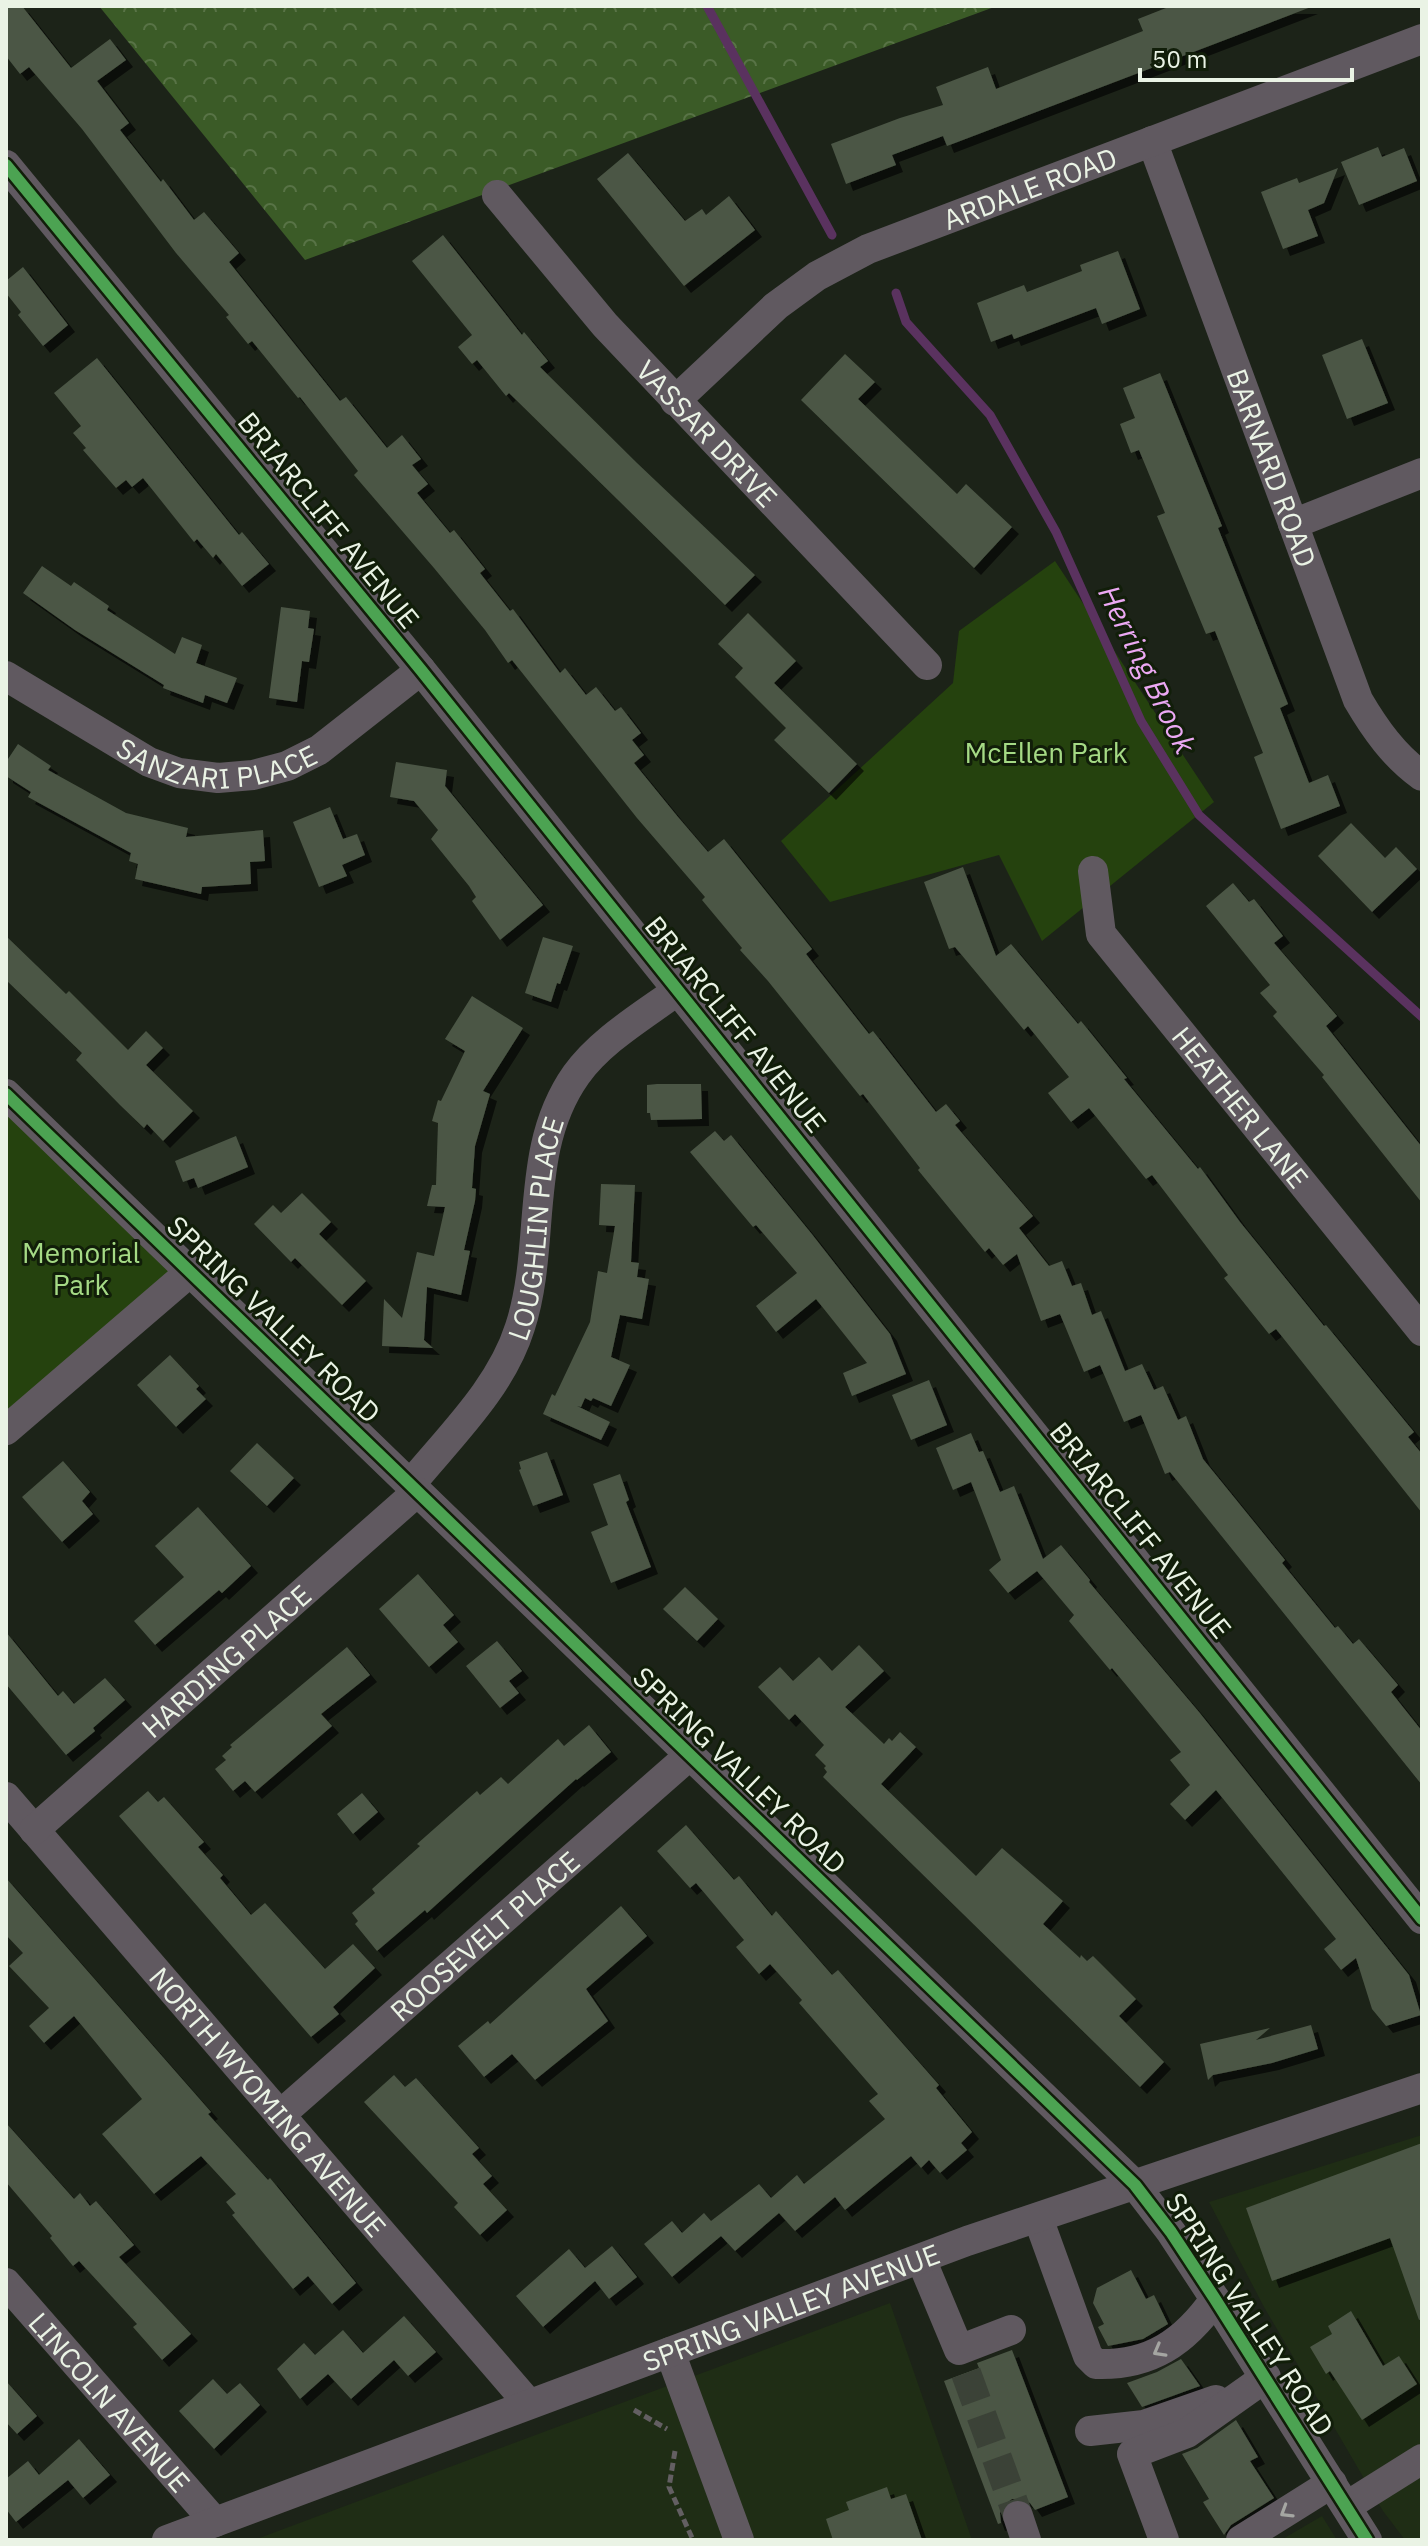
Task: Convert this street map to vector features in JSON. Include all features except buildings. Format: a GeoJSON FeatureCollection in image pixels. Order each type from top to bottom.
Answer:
{"type":"FeatureCollection","features":[{"type":"Feature","properties":{"kind":"street","name":"ARDALE ROAD"},"geometry":{"type":"LineString","coordinates":[[675,401],[776,306],[817,276],[868,249],[1422,39]]}},
{"type":"Feature","properties":{"kind":"street","name":"BARNARD ROAD"},"geometry":{"type":"LineString","coordinates":[[1152,141],[1358,700],[1378,733],[1401,759],[1422,776]]}},
{"type":"Feature","properties":{"kind":"street","name":"BRIARCLIFF AVENUE"},"geometry":{"type":"LineString","coordinates":[[6,165],[421,670],[1422,1919]]}},
{"type":"Feature","properties":{"kind":"street","name":"VASSAR DRIVE"},"geometry":{"type":"LineString","coordinates":[[497,195],[605,325],[927,665]]}},
{"type":"Feature","properties":{"kind":"street"},"geometry":{"type":"LineString","coordinates":[[1293,524],[1422,473]]}},
{"type":"Feature","properties":{"kind":"street","name":"SANZARI PLACE"},"geometry":{"type":"LineString","coordinates":[[6,676],[149,762],[179,773],[218,778],[253,775],[287,766],[319,750],[421,670]]}},
{"type":"Feature","properties":{"kind":"street","name":"HEATHER LANE"},"geometry":{"type":"LineString","coordinates":[[1093,871],[1101,934],[1422,1331]]}},
{"type":"Feature","properties":{"kind":"street","name":"LOUGHLIN PLACE"},"geometry":{"type":"LineString","coordinates":[[414,1488],[501,1374],[520,1327],[531,1281],[542,1157],[557,1108],[577,1074],[601,1048],[678,990]]}},
{"type":"Feature","properties":{"kind":"street","name":"SPRING VALLEY ROAD"},"geometry":{"type":"LineString","coordinates":[[6,1094],[1135,2185],[1171,2232],[1215,2299],[1255,2384],[1339,2494],[1367,2540]]}},
{"type":"Feature","properties":{"kind":"street"},"geometry":{"type":"LineString","coordinates":[[6,1430],[190,1272]]}},
{"type":"Feature","properties":{"kind":"street","name":"HARDING PLACE"},"geometry":{"type":"LineString","coordinates":[[34,1830],[414,1488]]}},
{"type":"Feature","properties":{"kind":"street","name":"ROOSEVELT PLACE"},"geometry":{"type":"LineString","coordinates":[[280,2115],[690,1755]]}},
{"type":"Feature","properties":{"kind":"street","name":"NORTH WYOMING AVENUE"},"geometry":{"type":"LineString","coordinates":[[6,1797],[529,2404]]}},
{"type":"Feature","properties":{"kind":"street","name":"SPRING VALLEY AVENUE"},"geometry":{"type":"LineString","coordinates":[[167,2540],[921,2259],[1422,2088]]}},
{"type":"Feature","properties":{"kind":"street"},"geometry":{"type":"LineString","coordinates":[[1038,2218],[1088,2356],[1096,2364],[1140,2361],[1164,2349],[1200,2320],[1215,2299]]}},
{"type":"Feature","properties":{"kind":"street"},"geometry":{"type":"LineString","coordinates":[[921,2259],[963,2362],[1011,2330]]}},
{"type":"Feature","properties":{"kind":"street","name":"LINCOLN AVENUE"},"geometry":{"type":"LineString","coordinates":[[6,2283],[215,2522]]}},
{"type":"Feature","properties":{"kind":"street"},"geometry":{"type":"LineString","coordinates":[[670,2352],[739,2540]]}},
{"type":"Feature","properties":{"kind":"street"},"geometry":{"type":"LineString","coordinates":[[1090,2431],[1144,2425],[1255,2384]]}},
{"type":"Feature","properties":{"kind":"street"},"geometry":{"type":"LineString","coordinates":[[1164,2540],[1132,2454],[1187,2433],[1255,2384]]}},
{"type":"Feature","properties":{"kind":"street"},"geometry":{"type":"LineString","coordinates":[[1241,2540],[1422,2459]]}},
{"type":"Feature","properties":{"kind":"path"},"geometry":{"type":"LineString","coordinates":[[634,2410],[672,2432]]}},
{"type":"Feature","properties":{"kind":"path"},"geometry":{"type":"LineString","coordinates":[[677,2444],[669,2487],[693,2540]]}},
{"type":"Feature","properties":{"kind":"shaded area"},"geometry":{"type":"Polygon","coordinates":[[[1422,2135],[1422,2540],[1405,2540],[1383,2511],[1264,2307],[1209,2202],[1422,2135]]]}},
{"type":"Feature","properties":{"kind":"shaded area"},"geometry":{"type":"Polygon","coordinates":[[[890,2303],[972,2540],[254,2540],[890,2303]]]}},
{"type":"Feature","properties":{"kind":"shaded area"},"geometry":{"type":"Polygon","coordinates":[[[1322,2516],[1337,2540],[1281,2540],[1322,2516]]]}},
{"type":"Feature","properties":{"kind":"green space"},"geometry":{"type":"Polygon","coordinates":[[[99,6],[997,6],[305,260],[99,6]]]}},
{"type":"Feature","properties":{"kind":"green space","name":"McEllen Park"},"geometry":{"type":"Polygon","coordinates":[[[1055,561],[1214,802],[1042,941],[999,855],[830,902],[781,841],[953,683],[959,631],[1055,561]]]}},
{"type":"Feature","properties":{"kind":"green space","name":"Memorial Park"},"geometry":{"type":"Polygon","coordinates":[[[6,1094],[190,1272],[6,1430],[6,1094]]]}},
{"type":"Feature","properties":{"kind":"waterway","name":"Herring Brook"},"geometry":{"type":"LineString","coordinates":[[707,6],[832,235]]}},
{"type":"Feature","properties":{"kind":"waterway","name":"Herring Brook"},"geometry":{"type":"LineString","coordinates":[[896,293],[906,322],[990,415],[1056,532],[1141,721],[1199,815],[1422,1017]]}},
{"type":"Feature","properties":{"kind":"tunnel"},"geometry":{"type":"LineString","coordinates":[[966,2373],[1018,2516]]}},
{"type":"Feature","properties":{"kind":"cycle path"},"geometry":{"type":"LineString","coordinates":[[6,165],[421,670],[1422,1919]]}},
{"type":"Feature","properties":{"kind":"cycle path"},"geometry":{"type":"LineString","coordinates":[[6,1094],[1135,2185],[1171,2232],[1215,2299],[1367,2540]]}}]}
